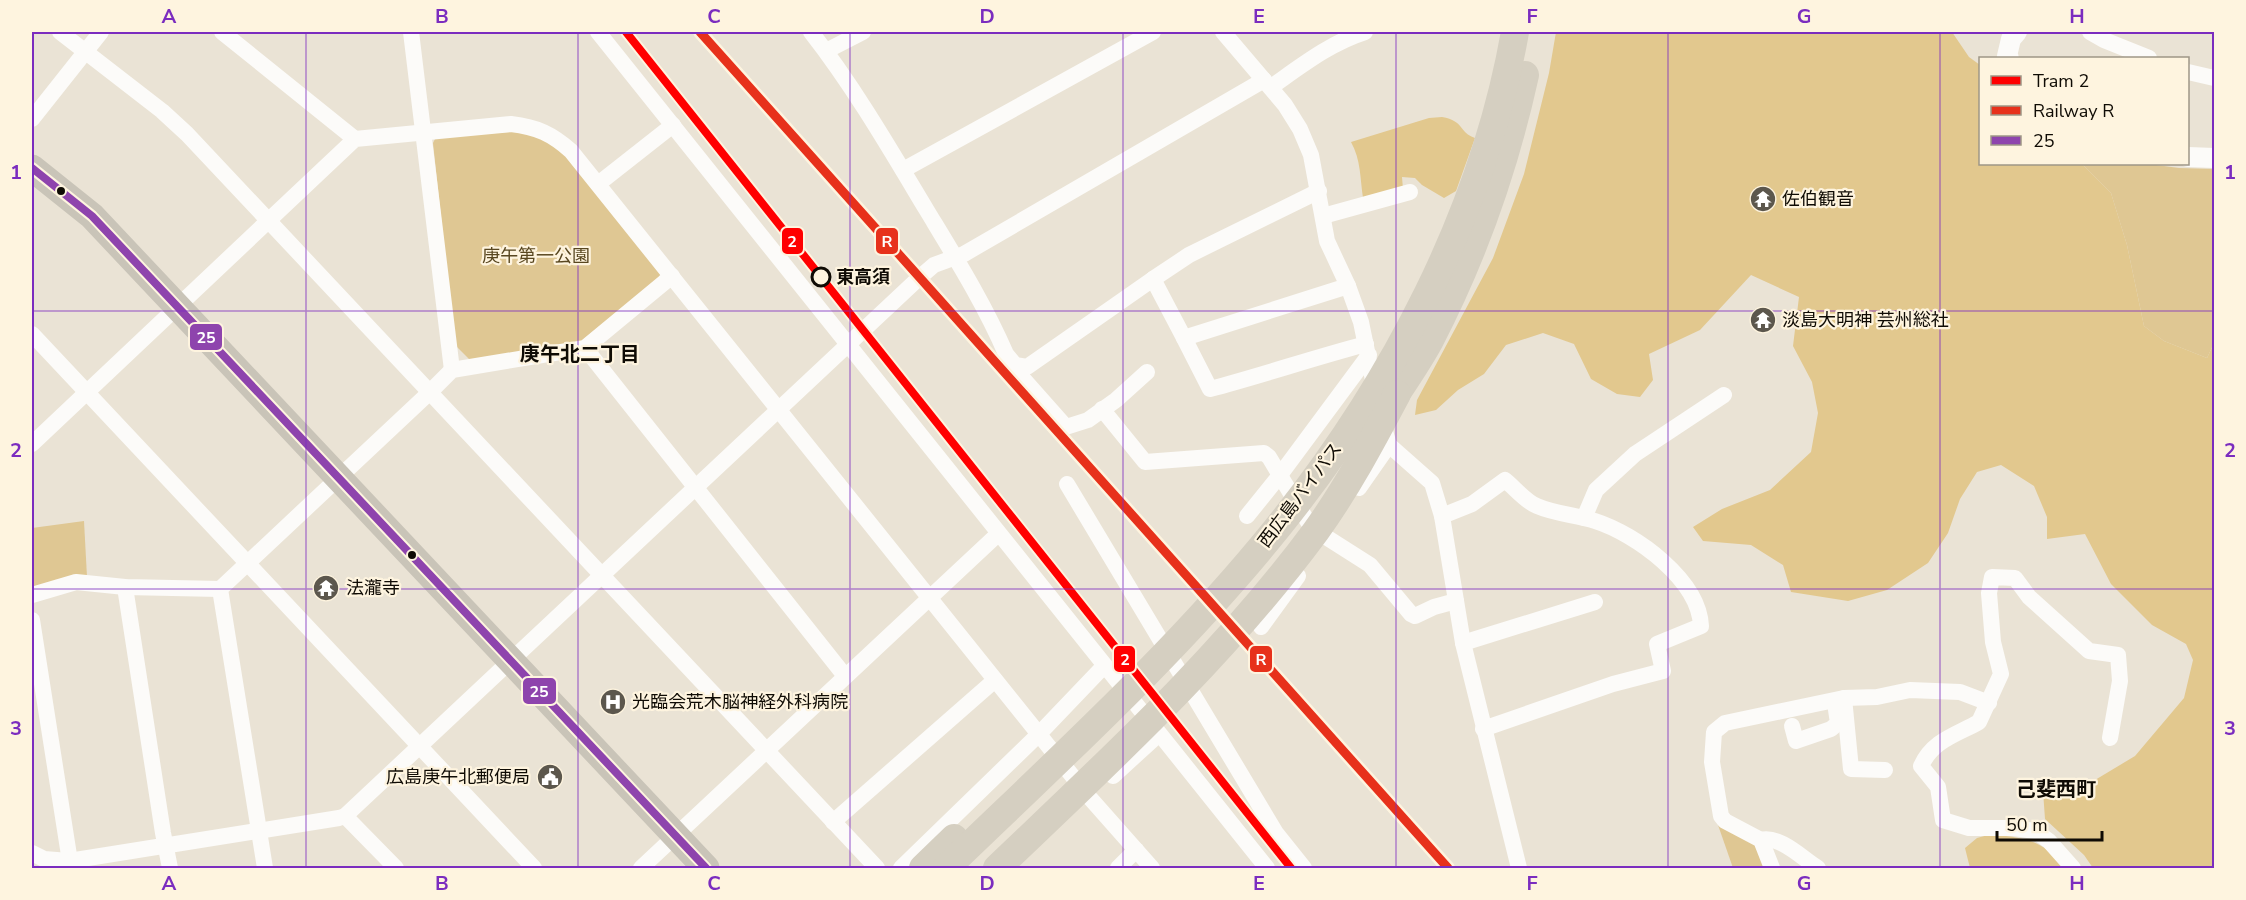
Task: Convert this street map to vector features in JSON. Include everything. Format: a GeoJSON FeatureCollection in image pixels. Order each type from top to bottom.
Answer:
{"type":"FeatureCollection","features":[{"type":"Feature","properties":{"kind":"highway","name":"西広島バイパス"},"geometry":{"type":"LineString","coordinates":[[934,865],[1114,706],[1230,584],[1305,493],[1387,373],[1436,276],[1480,165],[1498,106],[1515,32]]}},
{"type":"Feature","properties":{"kind":"highway","name":"西広島バイパス"},"geometry":{"type":"LineString","coordinates":[[971,868],[1131,714],[1244,596],[1335,485],[1401,387],[1429,342],[1456,285],[1498,175],[1516,117],[1534,32]]}},
{"type":"Feature","properties":{"kind":"highway"},"geometry":{"type":"LineString","coordinates":[[32,168],[92,216],[706,868]]}},
{"type":"Feature","properties":{"kind":"highway"},"geometry":{"type":"LineString","coordinates":[[1009,863],[1251,613],[1285,572],[1336,501],[1371,444],[1401,387]]}},
{"type":"Feature","properties":{"kind":"street"},"geometry":{"type":"LineString","coordinates":[[60,32],[162,111],[187,134],[877,868]]}},
{"type":"Feature","properties":{"kind":"street"},"geometry":{"type":"LineString","coordinates":[[32,119],[101,32]]}},
{"type":"Feature","properties":{"kind":"street"},"geometry":{"type":"LineString","coordinates":[[222,32],[243,38],[355,140]]}},
{"type":"Feature","properties":{"kind":"street"},"geometry":{"type":"LineString","coordinates":[[411,32],[452,370]]}},
{"type":"Feature","properties":{"kind":"street"},"geometry":{"type":"LineString","coordinates":[[598,32],[1267,868]]}},
{"type":"Feature","properties":{"kind":"street"},"geometry":{"type":"LineString","coordinates":[[811,32],[826,51],[903,170],[992,322],[1006,354],[1019,374],[1066,428],[1088,420],[1116,400],[1147,372]]}},
{"type":"Feature","properties":{"kind":"street"},"geometry":{"type":"LineString","coordinates":[[826,51],[863,32]]}},
{"type":"Feature","properties":{"kind":"street"},"geometry":{"type":"LineString","coordinates":[[903,170],[1153,32]]}},
{"type":"Feature","properties":{"kind":"street"},"geometry":{"type":"LineString","coordinates":[[32,853],[44,859],[70,865],[166,846],[345,816],[934,265],[963,254],[1317,55],[1352,36],[1365,32]]}},
{"type":"Feature","properties":{"kind":"street"},"geometry":{"type":"LineString","coordinates":[[2008,57],[2011,39],[2017,32]]}},
{"type":"Feature","properties":{"kind":"street"},"geometry":{"type":"LineString","coordinates":[[2090,32],[2146,57]]}},
{"type":"Feature","properties":{"kind":"street"},"geometry":{"type":"LineString","coordinates":[[1228,34],[1300,129],[1311,155],[1327,241],[1348,286],[1367,350],[1378,409],[1389,445],[1432,483],[1442,516],[1463,643],[1519,868]]}},
{"type":"Feature","properties":{"kind":"street"},"geometry":{"type":"LineString","coordinates":[[2189,72],[2214,78]]}},
{"type":"Feature","properties":{"kind":"street"},"geometry":{"type":"LineString","coordinates":[[32,444],[355,140],[511,124],[531,126],[560,141],[572,151],[1089,798],[1152,868]]}},
{"type":"Feature","properties":{"kind":"street"},"geometry":{"type":"LineString","coordinates":[[598,184],[672,125]]}},
{"type":"Feature","properties":{"kind":"street"},"geometry":{"type":"LineString","coordinates":[[2189,157],[2214,158]]}},
{"type":"Feature","properties":{"kind":"street"},"geometry":{"type":"LineString","coordinates":[[1015,365],[1027,367],[1189,255],[1319,192]]}},
{"type":"Feature","properties":{"kind":"street"},"geometry":{"type":"LineString","coordinates":[[1323,216],[1410,192]]}},
{"type":"Feature","properties":{"kind":"street"},"geometry":{"type":"LineString","coordinates":[[32,595],[76,582],[125,587],[220,589],[452,370],[585,348],[672,276]]}},
{"type":"Feature","properties":{"kind":"street"},"geometry":{"type":"LineString","coordinates":[[1154,279],[1210,389],[1275,372],[1316,357],[1367,350]]}},
{"type":"Feature","properties":{"kind":"street"},"geometry":{"type":"LineString","coordinates":[[1184,338],[1348,286]]}},
{"type":"Feature","properties":{"kind":"street"},"geometry":{"type":"LineString","coordinates":[[32,334],[534,868]]}},
{"type":"Feature","properties":{"kind":"street"},"geometry":{"type":"LineString","coordinates":[[585,348],[845,676]]}},
{"type":"Feature","properties":{"kind":"street"},"geometry":{"type":"LineString","coordinates":[[1248,516],[1280,476],[1367,350]]}},
{"type":"Feature","properties":{"kind":"street"},"geometry":{"type":"LineString","coordinates":[[1584,518],[1596,490],[1635,454],[1724,395]]}},
{"type":"Feature","properties":{"kind":"street"},"geometry":{"type":"LineString","coordinates":[[1102,410],[1143,461],[1264,453],[1308,522],[1326,537],[1370,565],[1413,615],[1456,601]]}},
{"type":"Feature","properties":{"kind":"street"},"geometry":{"type":"LineString","coordinates":[[1261,627],[1389,445]]}},
{"type":"Feature","properties":{"kind":"street"},"geometry":{"type":"LineString","coordinates":[[1442,516],[1472,504],[1505,480],[1536,506],[1598,522],[1644,545],[1660,558],[1685,585],[1699,609],[1701,626],[1657,644],[1663,671],[1613,684],[1483,729]]}},
{"type":"Feature","properties":{"kind":"street"},"geometry":{"type":"LineString","coordinates":[[1067,484],[1276,833],[1304,868]]}},
{"type":"Feature","properties":{"kind":"street"},"geometry":{"type":"LineString","coordinates":[[641,868],[998,534]]}},
{"type":"Feature","properties":{"kind":"street"},"geometry":{"type":"LineString","coordinates":[[2073,868],[2049,841],[2035,831],[2014,828],[1969,828],[1943,820],[1938,788],[1921,766],[1932,748],[1950,735],[1979,722],[2001,674],[1993,642],[1989,593],[1992,577],[2015,578],[2029,597],[2089,651],[2118,655],[2120,681],[2109,738]]}},
{"type":"Feature","properties":{"kind":"street"},"geometry":{"type":"LineString","coordinates":[[125,587],[170,868]]}},
{"type":"Feature","properties":{"kind":"street"},"geometry":{"type":"LineString","coordinates":[[220,589],[265,868]]}},
{"type":"Feature","properties":{"kind":"street"},"geometry":{"type":"LineString","coordinates":[[1463,643],[1595,602]]}},
{"type":"Feature","properties":{"kind":"street"},"geometry":{"type":"LineString","coordinates":[[32,620],[70,865]]}},
{"type":"Feature","properties":{"kind":"street"},"geometry":{"type":"LineString","coordinates":[[901,868],[1039,734],[1104,666]]}},
{"type":"Feature","properties":{"kind":"street"},"geometry":{"type":"LineString","coordinates":[[833,822],[995,680]]}},
{"type":"Feature","properties":{"kind":"street"},"geometry":{"type":"LineString","coordinates":[[1772,868],[1761,840],[1720,816],[1712,762],[1714,732],[1725,723],[1839,699],[1877,697],[1910,690],[1960,692],[1989,703]]}},
{"type":"Feature","properties":{"kind":"street"},"geometry":{"type":"LineString","coordinates":[[1792,726],[1796,741],[1831,729],[1838,723],[1839,699]]}},
{"type":"Feature","properties":{"kind":"street"},"geometry":{"type":"LineString","coordinates":[[1839,699],[1851,769],[1885,770]]}},
{"type":"Feature","properties":{"kind":"street"},"geometry":{"type":"LineString","coordinates":[[1009,863],[1089,798],[1159,734]]}},
{"type":"Feature","properties":{"kind":"street"},"geometry":{"type":"LineString","coordinates":[[345,816],[396,868]]}},
{"type":"Feature","properties":{"kind":"street"},"geometry":{"type":"LineString","coordinates":[[1761,840],[1767,838],[1781,844],[1818,868]]}},
{"type":"Feature","properties":{"kind":"street"},"geometry":{"type":"LineString","coordinates":[[1118,868],[1136,850]]}},
{"type":"Feature","properties":{"kind":"green space","name":"庚午第一公園"},"geometry":{"type":"Polygon","coordinates":[[[525,131],[559,147],[661,271],[659,278],[580,342],[470,360],[455,345],[433,143],[436,137],[525,131]]]}},
{"type":"Feature","properties":{"kind":"green space"},"geometry":{"type":"Polygon","coordinates":[[[2083,165],[2156,165],[2214,169],[2214,343],[2207,358],[2164,341],[2144,326],[2127,245],[2111,193],[2083,165]]]}},
{"type":"Feature","properties":{"kind":"green space"},"geometry":{"type":"Polygon","coordinates":[[[84,521],[87,577],[36,587],[32,585],[32,528],[84,521]]]}},
{"type":"Feature","properties":{"kind":"green space"},"geometry":{"type":"Polygon","coordinates":[[[1718,825],[1752,840],[1767,868],[1733,868],[1718,825]]]}},
{"type":"Feature","properties":{"kind":"shaded area"},"geometry":{"type":"Polygon","coordinates":[[[1556,32],[1952,32],[1969,57],[1979,64],[1979,165],[2083,165],[2111,193],[2127,245],[2144,326],[2164,341],[2207,358],[2214,343],[2214,868],[2093,868],[2084,855],[2045,819],[2043,791],[2075,792],[2135,756],[2184,698],[2193,660],[2186,644],[2152,625],[2111,584],[2085,534],[2047,539],[2047,517],[2034,486],[2001,465],[1977,472],[1960,499],[1948,533],[1928,563],[1887,590],[1848,601],[1791,592],[1783,565],[1751,545],[1703,541],[1693,527],[1722,509],[1770,490],[1811,452],[1818,413],[1812,382],[1793,346],[1799,297],[1751,275],[1700,330],[1649,354],[1653,380],[1640,397],[1617,394],[1591,379],[1574,344],[1543,333],[1506,345],[1484,374],[1458,390],[1436,410],[1415,415],[1417,400],[1493,258],[1524,174],[1549,73],[1556,32]]]}},
{"type":"Feature","properties":{"kind":"shaded area"},"geometry":{"type":"Polygon","coordinates":[[[1442,117],[1454,121],[1475,138],[1456,191],[1444,198],[1415,178],[1402,177],[1403,189],[1363,198],[1358,162],[1351,142],[1429,118],[1442,117]]]}},
{"type":"Feature","properties":{"kind":"shaded area"},"geometry":{"type":"Polygon","coordinates":[[[1992,834],[2034,842],[2049,851],[2068,868],[1970,868],[1965,848],[1977,838],[1992,834]]]}},
{"type":"Feature","properties":{"kind":"tram line","name":"2"},"geometry":{"type":"LineString","coordinates":[[626,32],[1291,868]]}},
{"type":"Feature","properties":{"kind":"rail line","name":"R"},"geometry":{"type":"LineString","coordinates":[[700,32],[1448,868]]}},
{"type":"Feature","properties":{"kind":"transit line","name":"25"},"geometry":{"type":"LineString","coordinates":[[32,168],[92,216],[706,868]]}},
{"type":"Feature","properties":{"kind":"place","name":"佐伯観音"},"geometry":{"type":"Point","coordinates":[1763,199]}},
{"type":"Feature","properties":{"kind":"place","name":"東高須"},"geometry":{"type":"Point","coordinates":[821,277]}},
{"type":"Feature","properties":{"kind":"place","name":"淡島大明神 芸州総社"},"geometry":{"type":"Point","coordinates":[1763,320]}},
{"type":"Feature","properties":{"kind":"place","name":"法瀧寺"},"geometry":{"type":"Point","coordinates":[326,588]}},
{"type":"Feature","properties":{"kind":"place","name":"光臨会荒木脳神経外科病院"},"geometry":{"type":"Point","coordinates":[613,702]}},
{"type":"Feature","properties":{"kind":"place","name":"広島庚午北郵便局"},"geometry":{"type":"Point","coordinates":[550,777]}},
{"type":"Feature","properties":{"kind":"district","name":"庚午北二丁目"},"geometry":{"type":"Point","coordinates":[580,354]}},
{"type":"Feature","properties":{"kind":"district","name":"己斐西町"},"geometry":{"type":"Point","coordinates":[2056,789]}}]}
